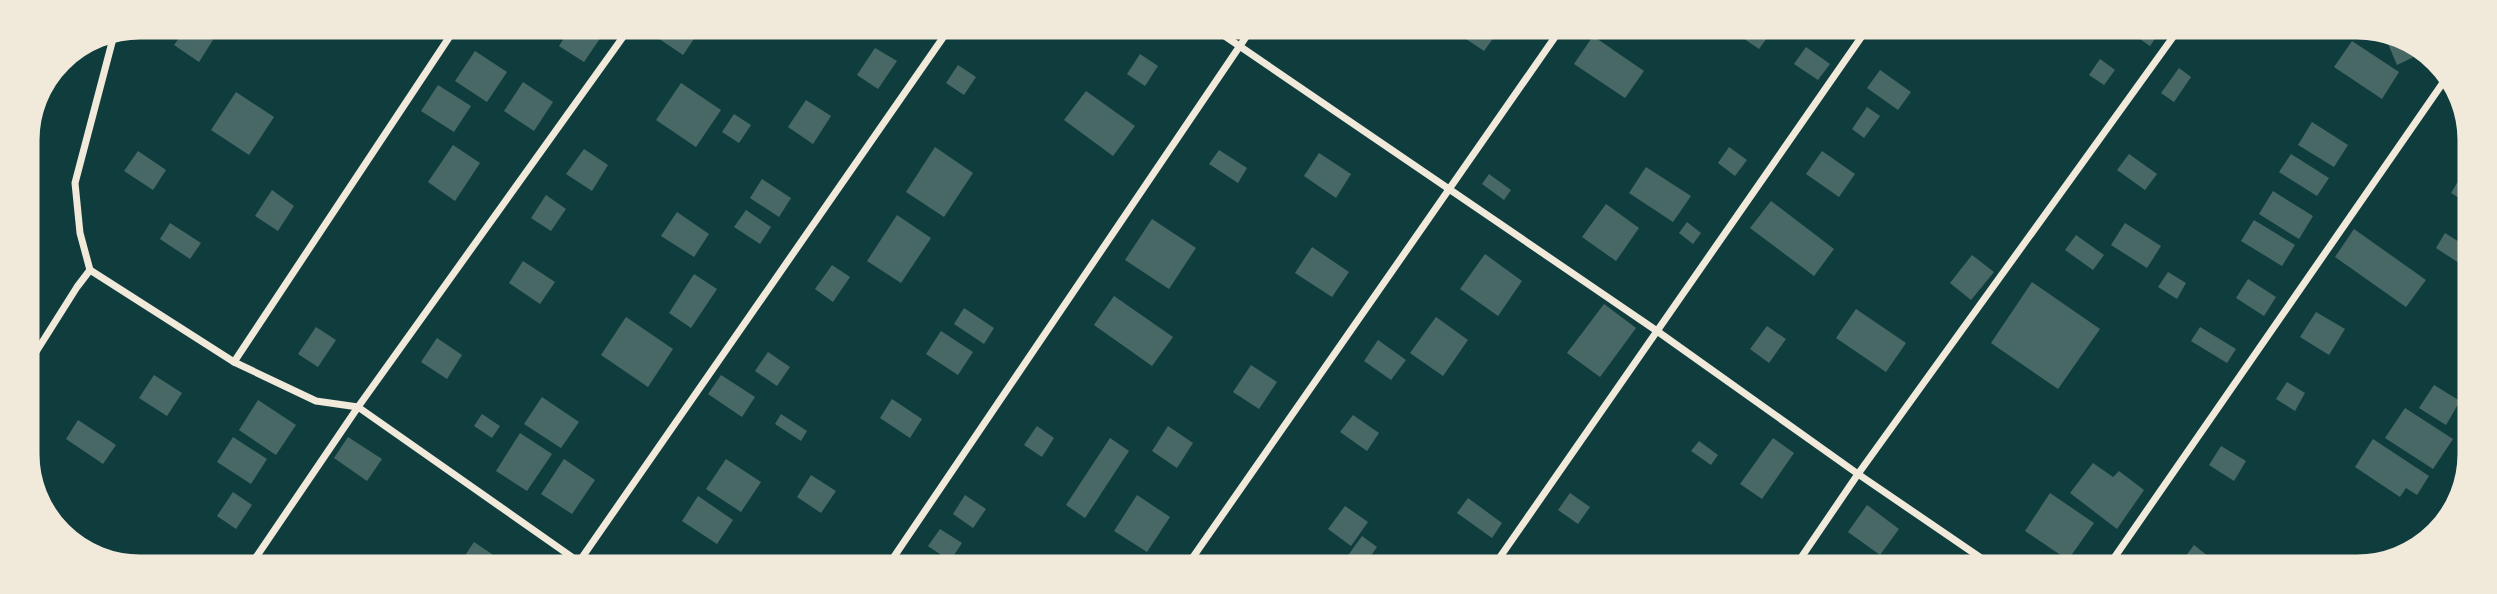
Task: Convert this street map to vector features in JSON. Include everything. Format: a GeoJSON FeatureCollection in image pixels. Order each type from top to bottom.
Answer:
{"type":"FeatureCollection","features":[{"type":"Feature","properties":{"kind":"street"},"geometry":{"type":"LineString","coordinates":[[234,362],[451,35]]}},
{"type":"Feature","properties":{"kind":"street"},"geometry":{"type":"LineString","coordinates":[[255,559],[358,407],[624,35]]}},
{"type":"Feature","properties":{"kind":"street"},"geometry":{"type":"LineString","coordinates":[[581,559],[945,35]]}},
{"type":"Feature","properties":{"kind":"street"},"geometry":{"type":"LineString","coordinates":[[1224,35],[1657,331],[1982,559]]}},
{"type":"Feature","properties":{"kind":"street"},"geometry":{"type":"LineString","coordinates":[[892,559],[1247,35]]}},
{"type":"Feature","properties":{"kind":"street"},"geometry":{"type":"LineString","coordinates":[[1192,559],[1556,35]]}},
{"type":"Feature","properties":{"kind":"street"},"geometry":{"type":"LineString","coordinates":[[1499,559],[1863,35]]}},
{"type":"Feature","properties":{"kind":"street"},"geometry":{"type":"LineString","coordinates":[[1800,559],[2174,35]]}},
{"type":"Feature","properties":{"kind":"street"},"geometry":{"type":"LineString","coordinates":[[113,39],[75,183],[80,233],[90,270],[234,362],[316,401],[358,407],[566,559]]}},
{"type":"Feature","properties":{"kind":"street"},"geometry":{"type":"LineString","coordinates":[[2113,559],[2444,81]]}},
{"type":"Feature","properties":{"kind":"street"},"geometry":{"type":"LineString","coordinates":[[35,354],[90,270]]}},
{"type":"Feature","properties":{"kind":"building"},"geometry":{"type":"Polygon","coordinates":[[[181,35],[206,35],[213,40],[199,62],[174,45],[181,35]]]}},
{"type":"Feature","properties":{"kind":"building"},"geometry":{"type":"Polygon","coordinates":[[[566,35],[601,37],[584,62],[559,46],[566,35]]]}},
{"type":"Feature","properties":{"kind":"building"},"geometry":{"type":"Polygon","coordinates":[[[656,35],[697,35],[683,55],[656,35]]]}},
{"type":"Feature","properties":{"kind":"building"},"geometry":{"type":"Polygon","coordinates":[[[1460,35],[1495,35],[1484,51],[1460,35]]]}},
{"type":"Feature","properties":{"kind":"building"},"geometry":{"type":"Polygon","coordinates":[[[1738,35],[1769,35],[1759,49],[1738,35]]]}},
{"type":"Feature","properties":{"kind":"building"},"geometry":{"type":"Polygon","coordinates":[[[2134,35],[2158,35],[2150,46],[2134,35]]]}},
{"type":"Feature","properties":{"kind":"building"},"geometry":{"type":"Polygon","coordinates":[[[1593,36],[1644,71],[1625,98],[1574,64],[1593,36]]]}},
{"type":"Feature","properties":{"kind":"building"},"geometry":{"type":"Polygon","coordinates":[[[2386,40],[2418,55],[2397,65],[2386,40]]]}},
{"type":"Feature","properties":{"kind":"building"},"geometry":{"type":"Polygon","coordinates":[[[2352,41],[2399,72],[2382,99],[2334,67],[2352,41]]]}},
{"type":"Feature","properties":{"kind":"building"},"geometry":{"type":"Polygon","coordinates":[[[1806,47],[1830,64],[1818,80],[1794,64],[1806,47]]]}},
{"type":"Feature","properties":{"kind":"building"},"geometry":{"type":"Polygon","coordinates":[[[875,48],[897,61],[878,89],[857,75],[875,48]]]}},
{"type":"Feature","properties":{"kind":"building"},"geometry":{"type":"Polygon","coordinates":[[[475,51],[507,72],[487,102],[455,81],[475,51]]]}},
{"type":"Feature","properties":{"kind":"building"},"geometry":{"type":"Polygon","coordinates":[[[1140,54],[1158,66],[1145,86],[1127,74],[1140,54]]]}},
{"type":"Feature","properties":{"kind":"building"},"geometry":{"type":"Polygon","coordinates":[[[2100,59],[2115,70],[2104,85],[2089,75],[2100,59]]]}},
{"type":"Feature","properties":{"kind":"building"},"geometry":{"type":"Polygon","coordinates":[[[958,65],[976,77],[964,95],[946,83],[958,65]]]}},
{"type":"Feature","properties":{"kind":"building"},"geometry":{"type":"Polygon","coordinates":[[[2179,68],[2191,77],[2174,102],[2161,93],[2179,68]]]}},
{"type":"Feature","properties":{"kind":"building"},"geometry":{"type":"Polygon","coordinates":[[[1880,70],[1911,92],[1898,110],[1867,88],[1880,70]]]}},
{"type":"Feature","properties":{"kind":"building"},"geometry":{"type":"Polygon","coordinates":[[[523,82],[553,102],[534,131],[504,111],[523,82]]]}},
{"type":"Feature","properties":{"kind":"building"},"geometry":{"type":"Polygon","coordinates":[[[681,83],[721,110],[696,147],[656,120],[681,83]]]}},
{"type":"Feature","properties":{"kind":"building"},"geometry":{"type":"Polygon","coordinates":[[[438,85],[471,106],[454,132],[421,111],[438,85]]]}},
{"type":"Feature","properties":{"kind":"building"},"geometry":{"type":"Polygon","coordinates":[[[1086,91],[1135,126],[1113,156],[1064,120],[1086,91]]]}},
{"type":"Feature","properties":{"kind":"building"},"geometry":{"type":"Polygon","coordinates":[[[236,92],[274,117],[249,155],[211,130],[236,92]]]}},
{"type":"Feature","properties":{"kind":"building"},"geometry":{"type":"Polygon","coordinates":[[[806,100],[831,116],[813,144],[788,127],[806,100]]]}},
{"type":"Feature","properties":{"kind":"building"},"geometry":{"type":"Polygon","coordinates":[[[1867,107],[1880,116],[1864,138],[1852,129],[1867,107]]]}},
{"type":"Feature","properties":{"kind":"building"},"geometry":{"type":"Polygon","coordinates":[[[734,114],[751,125],[739,143],[722,132],[734,114]]]}},
{"type":"Feature","properties":{"kind":"building"},"geometry":{"type":"Polygon","coordinates":[[[2312,122],[2348,145],[2334,167],[2298,145],[2312,122]]]}},
{"type":"Feature","properties":{"kind":"building"},"geometry":{"type":"Polygon","coordinates":[[[453,145],[480,163],[455,201],[428,182],[453,145]]]}},
{"type":"Feature","properties":{"kind":"building"},"geometry":{"type":"Polygon","coordinates":[[[935,147],[973,173],[944,217],[906,192],[935,147]]]}},
{"type":"Feature","properties":{"kind":"building"},"geometry":{"type":"Polygon","coordinates":[[[1729,147],[1747,160],[1735,176],[1718,163],[1729,147]]]}},
{"type":"Feature","properties":{"kind":"building"},"geometry":{"type":"Polygon","coordinates":[[[584,149],[608,165],[592,191],[566,174],[584,149]]]}},
{"type":"Feature","properties":{"kind":"building"},"geometry":{"type":"Polygon","coordinates":[[[1219,150],[1247,168],[1238,183],[1209,164],[1219,150]]]}},
{"type":"Feature","properties":{"kind":"building"},"geometry":{"type":"Polygon","coordinates":[[[138,151],[166,170],[153,190],[124,171],[138,151]]]}},
{"type":"Feature","properties":{"kind":"building"},"geometry":{"type":"Polygon","coordinates":[[[1822,151],[1855,174],[1839,197],[1806,174],[1822,151]]]}},
{"type":"Feature","properties":{"kind":"building"},"geometry":{"type":"Polygon","coordinates":[[[1319,153],[1351,174],[1336,198],[1304,176],[1319,153]]]}},
{"type":"Feature","properties":{"kind":"building"},"geometry":{"type":"Polygon","coordinates":[[[2129,154],[2157,174],[2145,190],[2117,170],[2129,154]]]}},
{"type":"Feature","properties":{"kind":"building"},"geometry":{"type":"Polygon","coordinates":[[[2291,154],[2329,178],[2317,196],[2279,172],[2291,154]]]}},
{"type":"Feature","properties":{"kind":"building"},"geometry":{"type":"Polygon","coordinates":[[[1646,167],[1691,196],[1673,222],[1629,193],[1646,167]]]}},
{"type":"Feature","properties":{"kind":"building"},"geometry":{"type":"Polygon","coordinates":[[[1489,174],[1511,190],[1504,200],[1482,184],[1489,174]]]}},
{"type":"Feature","properties":{"kind":"building"},"geometry":{"type":"Polygon","coordinates":[[[2462,175],[2462,200],[2451,193],[2462,175]]]}},
{"type":"Feature","properties":{"kind":"building"},"geometry":{"type":"Polygon","coordinates":[[[762,179],[791,198],[779,217],[750,198],[762,179]]]}},
{"type":"Feature","properties":{"kind":"building"},"geometry":{"type":"Polygon","coordinates":[[[272,190],[294,206],[278,231],[255,216],[272,190]]]}},
{"type":"Feature","properties":{"kind":"building"},"geometry":{"type":"Polygon","coordinates":[[[2273,191],[2313,216],[2299,239],[2259,214],[2273,191]]]}},
{"type":"Feature","properties":{"kind":"building"},"geometry":{"type":"Polygon","coordinates":[[[546,195],[566,209],[551,231],[531,218],[546,195]]]}},
{"type":"Feature","properties":{"kind":"building"},"geometry":{"type":"Polygon","coordinates":[[[1771,201],[1834,249],[1814,276],[1750,228],[1771,201]]]}},
{"type":"Feature","properties":{"kind":"building"},"geometry":{"type":"Polygon","coordinates":[[[1606,204],[1639,228],[1616,261],[1582,237],[1606,204]]]}},
{"type":"Feature","properties":{"kind":"building"},"geometry":{"type":"Polygon","coordinates":[[[746,210],[771,227],[760,244],[734,227],[746,210]]]}},
{"type":"Feature","properties":{"kind":"building"},"geometry":{"type":"Polygon","coordinates":[[[677,212],[709,234],[694,257],[661,236],[677,212]]]}},
{"type":"Feature","properties":{"kind":"building"},"geometry":{"type":"Polygon","coordinates":[[[897,215],[931,238],[901,283],[867,261],[897,215]]]}},
{"type":"Feature","properties":{"kind":"building"},"geometry":{"type":"Polygon","coordinates":[[[1152,219],[1196,248],[1169,289],[1125,260],[1152,219]]]}},
{"type":"Feature","properties":{"kind":"building"},"geometry":{"type":"Polygon","coordinates":[[[2254,220],[2295,245],[2282,266],[2241,241],[2254,220]]]}},
{"type":"Feature","properties":{"kind":"building"},"geometry":{"type":"Polygon","coordinates":[[[1687,222],[1701,233],[1693,244],[1679,233],[1687,222]]]}},
{"type":"Feature","properties":{"kind":"building"},"geometry":{"type":"Polygon","coordinates":[[[170,223],[201,243],[190,259],[160,239],[170,223]]]}},
{"type":"Feature","properties":{"kind":"building"},"geometry":{"type":"Polygon","coordinates":[[[2125,223],[2161,246],[2147,268],[2111,245],[2125,223]]]}},
{"type":"Feature","properties":{"kind":"building"},"geometry":{"type":"Polygon","coordinates":[[[2354,229],[2426,280],[2406,307],[2335,257],[2354,229]]]}},
{"type":"Feature","properties":{"kind":"building"},"geometry":{"type":"Polygon","coordinates":[[[2445,233],[2462,244],[2462,265],[2436,248],[2445,233]]]}},
{"type":"Feature","properties":{"kind":"building"},"geometry":{"type":"Polygon","coordinates":[[[2076,235],[2104,255],[2093,270],[2065,250],[2076,235]]]}},
{"type":"Feature","properties":{"kind":"building"},"geometry":{"type":"Polygon","coordinates":[[[1312,247],[1349,272],[1332,297],[1295,273],[1312,247]]]}},
{"type":"Feature","properties":{"kind":"building"},"geometry":{"type":"Polygon","coordinates":[[[1485,254],[1522,281],[1498,316],[1460,289],[1485,254]]]}},
{"type":"Feature","properties":{"kind":"building"},"geometry":{"type":"Polygon","coordinates":[[[1972,255],[1994,272],[1971,300],[1950,283],[1972,255]]]}},
{"type":"Feature","properties":{"kind":"building"},"geometry":{"type":"Polygon","coordinates":[[[523,261],[555,282],[540,304],[509,283],[523,261]]]}},
{"type":"Feature","properties":{"kind":"building"},"geometry":{"type":"Polygon","coordinates":[[[832,265],[850,277],[833,302],[815,289],[832,265]]]}},
{"type":"Feature","properties":{"kind":"building"},"geometry":{"type":"Polygon","coordinates":[[[2168,272],[2186,283],[2177,299],[2158,287],[2168,272]]]}},
{"type":"Feature","properties":{"kind":"building"},"geometry":{"type":"Polygon","coordinates":[[[694,274],[717,289],[691,328],[669,313],[694,274]]]}},
{"type":"Feature","properties":{"kind":"building"},"geometry":{"type":"Polygon","coordinates":[[[2248,279],[2276,297],[2264,316],[2236,298],[2248,279]]]}},
{"type":"Feature","properties":{"kind":"building"},"geometry":{"type":"Polygon","coordinates":[[[2032,282],[2100,329],[2058,389],[1991,343],[2032,282]]]}},
{"type":"Feature","properties":{"kind":"building"},"geometry":{"type":"Polygon","coordinates":[[[1114,296],[1173,337],[1152,366],[1094,325],[1114,296]]]}},
{"type":"Feature","properties":{"kind":"building"},"geometry":{"type":"Polygon","coordinates":[[[1604,304],[1636,328],[1600,377],[1567,353],[1604,304]]]}},
{"type":"Feature","properties":{"kind":"building"},"geometry":{"type":"Polygon","coordinates":[[[964,308],[994,328],[984,344],[954,324],[964,308]]]}},
{"type":"Feature","properties":{"kind":"building"},"geometry":{"type":"Polygon","coordinates":[[[1856,309],[1906,343],[1886,372],[1836,338],[1856,309]]]}},
{"type":"Feature","properties":{"kind":"building"},"geometry":{"type":"Polygon","coordinates":[[[2316,312],[2345,329],[2329,355],[2300,337],[2316,312]]]}},
{"type":"Feature","properties":{"kind":"building"},"geometry":{"type":"Polygon","coordinates":[[[626,317],[673,349],[648,387],[601,355],[626,317]]]}},
{"type":"Feature","properties":{"kind":"building"},"geometry":{"type":"Polygon","coordinates":[[[1436,317],[1468,340],[1443,376],[1410,353],[1436,317]]]}},
{"type":"Feature","properties":{"kind":"building"},"geometry":{"type":"Polygon","coordinates":[[[1767,326],[1786,339],[1769,363],[1750,349],[1767,326]]]}},
{"type":"Feature","properties":{"kind":"building"},"geometry":{"type":"Polygon","coordinates":[[[316,327],[336,340],[318,367],[298,354],[316,327]]]}},
{"type":"Feature","properties":{"kind":"building"},"geometry":{"type":"Polygon","coordinates":[[[2200,327],[2236,349],[2227,363],[2191,341],[2200,327]]]}},
{"type":"Feature","properties":{"kind":"building"},"geometry":{"type":"Polygon","coordinates":[[[941,331],[973,352],[958,375],[926,354],[941,331]]]}},
{"type":"Feature","properties":{"kind":"building"},"geometry":{"type":"Polygon","coordinates":[[[437,338],[462,355],[447,379],[421,362],[437,338]]]}},
{"type":"Feature","properties":{"kind":"building"},"geometry":{"type":"Polygon","coordinates":[[[1378,340],[1406,360],[1391,380],[1364,361],[1378,340]]]}},
{"type":"Feature","properties":{"kind":"building"},"geometry":{"type":"Polygon","coordinates":[[[768,352],[790,367],[777,386],[755,371],[768,352]]]}},
{"type":"Feature","properties":{"kind":"building"},"geometry":{"type":"Polygon","coordinates":[[[1251,365],[1277,382],[1259,409],[1233,392],[1251,365]]]}},
{"type":"Feature","properties":{"kind":"building"},"geometry":{"type":"Polygon","coordinates":[[[154,375],[182,393],[167,416],[139,398],[154,375]]]}},
{"type":"Feature","properties":{"kind":"building"},"geometry":{"type":"Polygon","coordinates":[[[721,375],[755,397],[742,417],[708,394],[721,375]]]}},
{"type":"Feature","properties":{"kind":"building"},"geometry":{"type":"Polygon","coordinates":[[[2287,382],[2305,393],[2295,411],[2276,399],[2287,382]]]}},
{"type":"Feature","properties":{"kind":"building"},"geometry":{"type":"Polygon","coordinates":[[[2434,385],[2460,401],[2446,425],[2419,408],[2434,385]]]}},
{"type":"Feature","properties":{"kind":"building"},"geometry":{"type":"Polygon","coordinates":[[[542,397],[579,422],[561,448],[524,424],[542,397]]]}},
{"type":"Feature","properties":{"kind":"building"},"geometry":{"type":"Polygon","coordinates":[[[892,399],[922,419],[910,438],[880,418],[892,399]]]}},
{"type":"Feature","properties":{"kind":"building"},"geometry":{"type":"Polygon","coordinates":[[[258,400],[296,425],[276,455],[239,430],[258,400]]]}},
{"type":"Feature","properties":{"kind":"building"},"geometry":{"type":"Polygon","coordinates":[[[2405,408],[2453,439],[2433,469],[2385,438],[2405,408]]]}},
{"type":"Feature","properties":{"kind":"building"},"geometry":{"type":"Polygon","coordinates":[[[482,414],[500,426],[492,438],[474,426],[482,414]]]}},
{"type":"Feature","properties":{"kind":"building"},"geometry":{"type":"Polygon","coordinates":[[[781,414],[807,431],[801,441],[775,424],[781,414]]]}},
{"type":"Feature","properties":{"kind":"building"},"geometry":{"type":"Polygon","coordinates":[[[1353,415],[1379,433],[1367,451],[1340,432],[1353,415]]]}},
{"type":"Feature","properties":{"kind":"building"},"geometry":{"type":"Polygon","coordinates":[[[78,420],[116,445],[103,464],[66,439],[78,420]]]}},
{"type":"Feature","properties":{"kind":"building"},"geometry":{"type":"Polygon","coordinates":[[[1037,426],[1054,438],[1042,457],[1024,445],[1037,426]]]}},
{"type":"Feature","properties":{"kind":"building"},"geometry":{"type":"Polygon","coordinates":[[[1168,426],[1193,443],[1177,468],[1152,451],[1168,426]]]}},
{"type":"Feature","properties":{"kind":"building"},"geometry":{"type":"Polygon","coordinates":[[[520,433],[552,454],[527,491],[496,471],[520,433]]]}},
{"type":"Feature","properties":{"kind":"building"},"geometry":{"type":"Polygon","coordinates":[[[233,437],[267,459],[251,484],[217,462],[233,437]]]}},
{"type":"Feature","properties":{"kind":"building"},"geometry":{"type":"Polygon","coordinates":[[[348,437],[382,459],[367,481],[334,458],[348,437]]]}},
{"type":"Feature","properties":{"kind":"building"},"geometry":{"type":"Polygon","coordinates":[[[1110,438],[1129,451],[1085,518],[1066,505],[1110,438]]]}},
{"type":"Feature","properties":{"kind":"building"},"geometry":{"type":"Polygon","coordinates":[[[1773,438],[1794,453],[1762,499],[1740,484],[1773,438]]]}},
{"type":"Feature","properties":{"kind":"building"},"geometry":{"type":"Polygon","coordinates":[[[2373,439],[2429,476],[2417,495],[2406,488],[2400,497],[2355,467],[2373,439]]]}},
{"type":"Feature","properties":{"kind":"building"},"geometry":{"type":"Polygon","coordinates":[[[1699,441],[1718,455],[1711,465],[1691,451],[1699,441]]]}},
{"type":"Feature","properties":{"kind":"building"},"geometry":{"type":"Polygon","coordinates":[[[2221,446],[2246,461],[2234,481],[2209,465],[2221,446]]]}},
{"type":"Feature","properties":{"kind":"building"},"geometry":{"type":"Polygon","coordinates":[[[564,459],[595,480],[572,514],[541,494],[564,459]]]}},
{"type":"Feature","properties":{"kind":"building"},"geometry":{"type":"Polygon","coordinates":[[[726,459],[761,482],[741,512],[706,489],[726,459]]]}},
{"type":"Feature","properties":{"kind":"building"},"geometry":{"type":"Polygon","coordinates":[[[2093,463],[2113,477],[2119,471],[2144,490],[2117,529],[2070,493],[2093,463]]]}},
{"type":"Feature","properties":{"kind":"building"},"geometry":{"type":"Polygon","coordinates":[[[811,475],[836,491],[821,513],[797,497],[811,475]]]}},
{"type":"Feature","properties":{"kind":"building"},"geometry":{"type":"Polygon","coordinates":[[[233,492],[252,505],[236,529],[217,516],[233,492]]]}},
{"type":"Feature","properties":{"kind":"building"},"geometry":{"type":"Polygon","coordinates":[[[1570,493],[1590,507],[1578,524],[1558,510],[1570,493]]]}},
{"type":"Feature","properties":{"kind":"building"},"geometry":{"type":"Polygon","coordinates":[[[2050,493],[2094,523],[2069,559],[2025,531],[2050,493]]]}},
{"type":"Feature","properties":{"kind":"building"},"geometry":{"type":"Polygon","coordinates":[[[965,495],[986,509],[973,528],[953,514],[965,495]]]}},
{"type":"Feature","properties":{"kind":"building"},"geometry":{"type":"Polygon","coordinates":[[[1137,495],[1170,517],[1147,552],[1114,531],[1137,495]]]}},
{"type":"Feature","properties":{"kind":"building"},"geometry":{"type":"Polygon","coordinates":[[[698,496],[733,520],[717,544],[682,521],[698,496]]]}},
{"type":"Feature","properties":{"kind":"building"},"geometry":{"type":"Polygon","coordinates":[[[1468,498],[1502,523],[1492,538],[1457,513],[1468,498]]]}},
{"type":"Feature","properties":{"kind":"building"},"geometry":{"type":"Polygon","coordinates":[[[1867,505],[1899,529],[1880,555],[1848,532],[1867,505]]]}},
{"type":"Feature","properties":{"kind":"building"},"geometry":{"type":"Polygon","coordinates":[[[1345,506],[1368,522],[1351,546],[1328,529],[1345,506]]]}},
{"type":"Feature","properties":{"kind":"building"},"geometry":{"type":"Polygon","coordinates":[[[940,529],[962,543],[951,559],[928,546],[940,529]]]}},
{"type":"Feature","properties":{"kind":"building"},"geometry":{"type":"Polygon","coordinates":[[[1362,536],[1377,547],[1369,559],[1345,559],[1362,536]]]}},
{"type":"Feature","properties":{"kind":"building"},"geometry":{"type":"Polygon","coordinates":[[[474,542],[499,559],[463,559],[474,542]]]}},
{"type":"Feature","properties":{"kind":"building"},"geometry":{"type":"Polygon","coordinates":[[[2194,545],[2212,559],[2184,559],[2194,545]]]}}]}
